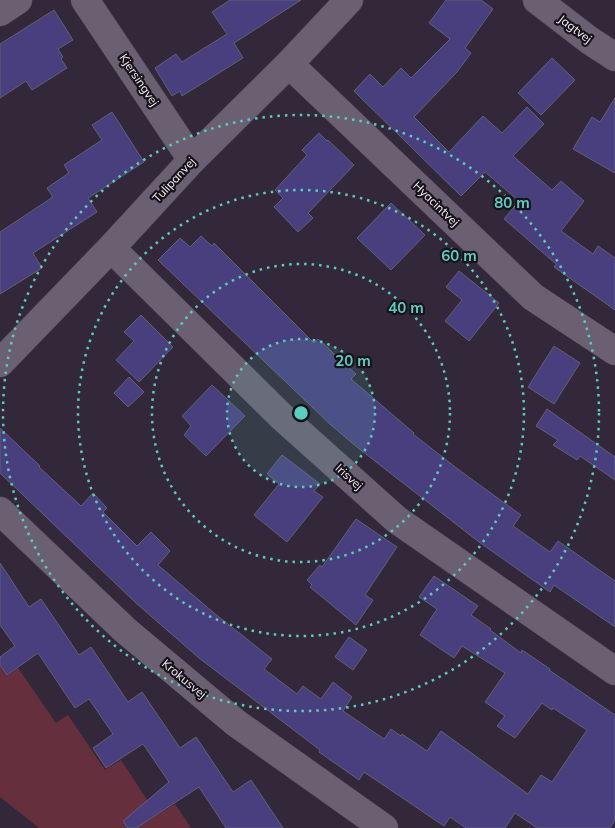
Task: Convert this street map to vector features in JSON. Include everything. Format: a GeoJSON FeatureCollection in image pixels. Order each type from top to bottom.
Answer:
{"type":"FeatureCollection","features":[{"type":"Feature","properties":{"kind":"street"},"geometry":{"type":"LineString","coordinates":[[0,12],[18,0]]}},
{"type":"Feature","properties":{"kind":"street","name":"Kjersingvej"},"geometry":{"type":"LineString","coordinates":[[85,0],[192,160]]}},
{"type":"Feature","properties":{"kind":"street","name":"Tulipanvej"},"geometry":{"type":"LineString","coordinates":[[0,363],[111,248],[192,160],[289,64],[349,0]]}},
{"type":"Feature","properties":{"kind":"street","name":"Jagtvej"},"geometry":{"type":"LineString","coordinates":[[537,0],[589,40],[615,57]]}},
{"type":"Feature","properties":{"kind":"street","name":"Hyacintvej"},"geometry":{"type":"LineString","coordinates":[[289,64],[533,297],[615,351]]}},
{"type":"Feature","properties":{"kind":"street","name":"Irisvej"},"geometry":{"type":"LineString","coordinates":[[111,248],[281,416],[397,520],[615,671]]}},
{"type":"Feature","properties":{"kind":"street","name":"Krokusvej"},"geometry":{"type":"LineString","coordinates":[[0,511],[125,630],[236,723],[384,828]]}},
{"type":"Feature","properties":{"kind":"shaded area"},"geometry":{"type":"Polygon","coordinates":[[[0,666],[7,676],[18,668],[56,723],[68,715],[105,770],[121,760],[157,815],[175,804],[191,828],[39,828],[0,797],[0,666]]]}},
{"type":"Feature","properties":{"kind":"building"},"geometry":{"type":"Polygon","coordinates":[[[230,0],[301,0],[234,43],[243,58],[182,96],[180,91],[172,96],[155,68],[176,54],[182,62],[227,34],[212,12],[230,0]]]}},
{"type":"Feature","properties":{"kind":"building"},"geometry":{"type":"Polygon","coordinates":[[[446,0],[481,0],[493,9],[465,48],[471,53],[457,72],[414,117],[449,152],[483,116],[502,133],[527,107],[544,124],[513,156],[552,190],[561,181],[584,201],[561,231],[593,254],[598,246],[615,258],[615,310],[554,267],[556,264],[504,219],[519,201],[485,172],[461,196],[354,91],[370,74],[383,87],[401,68],[411,78],[450,39],[429,23],[446,0]]]}},
{"type":"Feature","properties":{"kind":"building"},"geometry":{"type":"Polygon","coordinates":[[[54,10],[73,40],[58,49],[63,57],[61,59],[67,68],[32,90],[26,81],[0,98],[0,44],[54,10]]]}},
{"type":"Feature","properties":{"kind":"building"},"geometry":{"type":"Polygon","coordinates":[[[552,58],[575,80],[541,115],[518,93],[552,58]]]}},
{"type":"Feature","properties":{"kind":"building"},"geometry":{"type":"Polygon","coordinates":[[[615,98],[615,173],[573,149],[592,117],[600,122],[615,98]]]}},
{"type":"Feature","properties":{"kind":"building"},"geometry":{"type":"Polygon","coordinates":[[[112,112],[144,162],[88,198],[97,212],[33,253],[42,268],[0,294],[0,232],[53,197],[47,188],[69,173],[64,165],[102,140],[92,125],[112,112]]]}},
{"type":"Feature","properties":{"kind":"building"},"geometry":{"type":"Polygon","coordinates":[[[319,133],[354,165],[308,213],[313,218],[298,232],[274,207],[283,198],[275,190],[307,155],[302,150],[319,133]]]}},
{"type":"Feature","properties":{"kind":"building"},"geometry":{"type":"Polygon","coordinates":[[[391,203],[425,235],[391,270],[357,238],[391,203]]]}},
{"type":"Feature","properties":{"kind":"building"},"geometry":{"type":"Polygon","coordinates":[[[201,236],[212,246],[214,243],[314,343],[318,339],[356,374],[351,379],[413,434],[521,515],[513,526],[550,552],[558,541],[615,581],[615,627],[554,585],[550,592],[479,542],[358,448],[331,425],[158,260],[180,238],[190,247],[201,236]]]}},
{"type":"Feature","properties":{"kind":"building"},"geometry":{"type":"Polygon","coordinates":[[[459,271],[499,303],[469,341],[445,321],[462,300],[446,287],[459,271]]]}},
{"type":"Feature","properties":{"kind":"building"},"geometry":{"type":"Polygon","coordinates":[[[141,315],[173,347],[139,382],[116,360],[134,341],[124,332],[141,315]]]}},
{"type":"Feature","properties":{"kind":"building"},"geometry":{"type":"Polygon","coordinates":[[[554,346],[580,363],[554,404],[528,387],[554,346]]]}},
{"type":"Feature","properties":{"kind":"building"},"geometry":{"type":"Polygon","coordinates":[[[129,377],[144,392],[128,407],[114,393],[129,377]]]}},
{"type":"Feature","properties":{"kind":"building"},"geometry":{"type":"Polygon","coordinates":[[[212,385],[245,416],[206,456],[184,435],[191,426],[182,416],[212,385]]]}},
{"type":"Feature","properties":{"kind":"building"},"geometry":{"type":"Polygon","coordinates":[[[547,409],[615,457],[615,480],[580,456],[577,460],[553,445],[558,440],[536,426],[547,409]]]}},
{"type":"Feature","properties":{"kind":"building"},"geometry":{"type":"Polygon","coordinates":[[[0,428],[81,506],[93,493],[107,508],[103,512],[137,546],[151,532],[170,551],[158,565],[272,659],[264,669],[297,694],[303,686],[321,699],[333,682],[352,697],[343,711],[384,739],[391,729],[427,751],[441,731],[528,794],[541,775],[552,782],[587,730],[542,703],[515,738],[497,726],[505,716],[485,702],[505,673],[462,646],[454,658],[420,635],[437,609],[419,597],[434,576],[478,606],[471,615],[490,630],[521,653],[522,650],[615,715],[615,820],[610,828],[537,828],[515,813],[505,828],[466,828],[450,817],[444,826],[364,772],[359,780],[319,752],[320,750],[199,658],[136,603],[0,473],[0,428]]]}},
{"type":"Feature","properties":{"kind":"building"},"geometry":{"type":"Polygon","coordinates":[[[282,455],[320,484],[314,491],[323,497],[287,542],[254,515],[279,484],[267,474],[282,455]]]}},
{"type":"Feature","properties":{"kind":"building"},"geometry":{"type":"Polygon","coordinates":[[[356,519],[397,547],[365,595],[373,600],[356,625],[310,587],[312,585],[307,580],[320,565],[322,567],[356,519]]]}},
{"type":"Feature","properties":{"kind":"building"},"geometry":{"type":"Polygon","coordinates":[[[0,563],[29,607],[41,599],[79,655],[91,647],[128,702],[142,692],[180,748],[196,737],[233,792],[251,780],[283,828],[226,828],[199,787],[136,828],[128,828],[123,821],[169,782],[143,744],[106,768],[93,748],[113,734],[89,699],[75,708],[38,653],[7,675],[0,665],[0,657],[15,646],[0,625],[0,563]]]}},
{"type":"Feature","properties":{"kind":"building"},"geometry":{"type":"Polygon","coordinates":[[[349,637],[367,650],[353,670],[335,657],[349,637]]]}}]}
